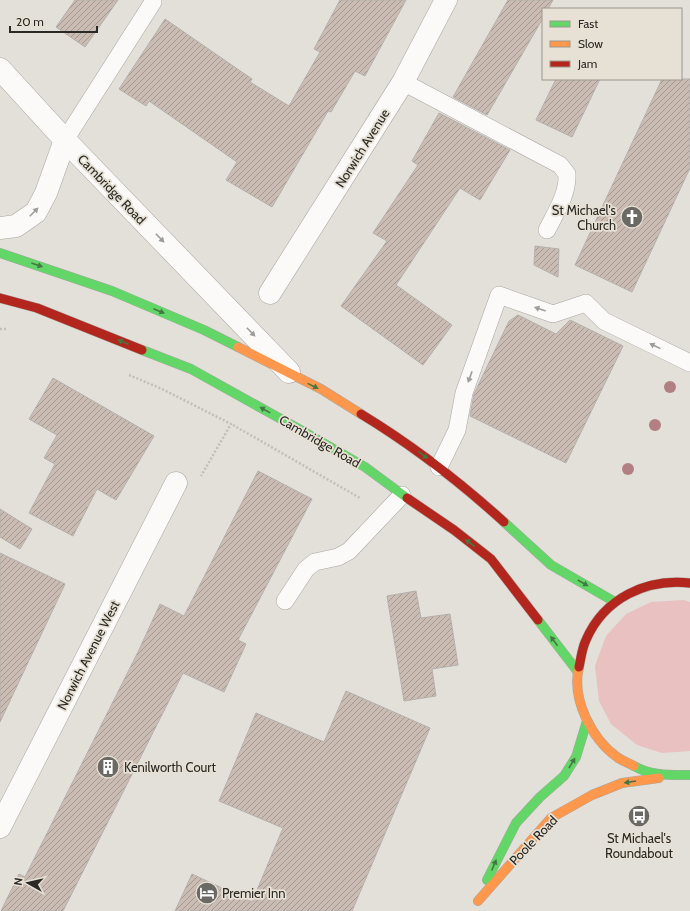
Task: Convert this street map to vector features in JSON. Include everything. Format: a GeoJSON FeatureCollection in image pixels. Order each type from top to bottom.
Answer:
{"type":"FeatureCollection","features":[{"type":"Feature","properties":{"kind":"main road","name":"Cambridge Road"},"geometry":{"type":"LineString","coordinates":[[0,253],[112,291],[204,330],[321,389],[388,430],[439,467],[488,507],[551,565],[615,602]]}},
{"type":"Feature","properties":{"kind":"main road","name":"Cambridge Road"},"geometry":{"type":"LineString","coordinates":[[0,298],[37,308],[191,370],[299,429],[364,467],[454,530],[491,559],[578,672]]}},
{"type":"Feature","properties":{"kind":"main road"},"geometry":{"type":"LineString","coordinates":[[690,583],[671,582],[651,584],[632,591],[615,602],[599,618],[591,630],[582,650],[578,672],[579,698],[587,721],[597,738],[604,746],[622,761],[646,772],[668,776],[690,775]]}},
{"type":"Feature","properties":{"kind":"main road","name":"Poole Road"},"geometry":{"type":"LineString","coordinates":[[473,911],[497,858],[516,823],[540,796],[564,776],[576,757],[587,721]]}},
{"type":"Feature","properties":{"kind":"main road","name":"Poole Road"},"geometry":{"type":"LineString","coordinates":[[478,901],[551,818],[592,795],[622,784],[668,776]]}},
{"type":"Feature","properties":{"kind":"street","name":"Norwich Avenue"},"geometry":{"type":"LineString","coordinates":[[270,293],[404,82],[446,0]]}},
{"type":"Feature","properties":{"kind":"street","name":"Cambridge Road"},"geometry":{"type":"LineString","coordinates":[[0,69],[65,140],[292,375]]}},
{"type":"Feature","properties":{"kind":"street"},"geometry":{"type":"LineString","coordinates":[[0,228],[16,226],[36,212],[46,193],[65,140]]}},
{"type":"Feature","properties":{"kind":"street","name":"Norwich Avenue West"},"geometry":{"type":"LineString","coordinates":[[0,827],[176,482]]}},
{"type":"Feature","properties":{"kind":"lane"},"geometry":{"type":"LineString","coordinates":[[65,140],[153,2]]}},
{"type":"Feature","properties":{"kind":"lane"},"geometry":{"type":"LineString","coordinates":[[404,82],[560,165],[568,174],[568,184],[547,230]]}},
{"type":"Feature","properties":{"kind":"lane"},"geometry":{"type":"LineString","coordinates":[[439,467],[456,430],[464,393],[499,295],[553,314],[586,303],[604,321],[690,363]]}},
{"type":"Feature","properties":{"kind":"lane"},"geometry":{"type":"LineString","coordinates":[[285,601],[311,565],[315,562],[338,557],[349,551],[402,495]]}},
{"type":"Feature","properties":{"kind":"path"},"geometry":{"type":"LineString","coordinates":[[0,329],[13,329]]}},
{"type":"Feature","properties":{"kind":"path"},"geometry":{"type":"LineString","coordinates":[[126,374],[162,389],[231,424],[200,478],[176,482]]}},
{"type":"Feature","properties":{"kind":"shaded area"},"geometry":{"type":"Polygon","coordinates":[[[684,600],[690,602],[690,751],[662,753],[637,745],[611,724],[599,701],[595,666],[606,636],[626,614],[651,602],[684,600]]]}},
{"type":"Feature","properties":{"kind":"building"},"geometry":{"type":"Polygon","coordinates":[[[75,0],[118,0],[85,47],[56,27],[75,0]]]}},
{"type":"Feature","properties":{"kind":"building"},"geometry":{"type":"Polygon","coordinates":[[[340,0],[406,0],[365,76],[355,71],[331,112],[328,111],[272,207],[226,180],[237,162],[149,101],[146,106],[119,89],[165,19],[252,79],[250,82],[289,106],[320,52],[314,49],[340,0]]]}},
{"type":"Feature","properties":{"kind":"building"},"geometry":{"type":"Polygon","coordinates":[[[508,0],[553,0],[549,8],[542,8],[542,20],[487,115],[453,97],[508,0]]]}},
{"type":"Feature","properties":{"kind":"building","name":"St Michael's Church"},"geometry":{"type":"Polygon","coordinates":[[[690,79],[690,168],[632,292],[575,265],[662,80],[690,79]]]}},
{"type":"Feature","properties":{"kind":"building"},"geometry":{"type":"Polygon","coordinates":[[[556,80],[600,80],[572,137],[536,120],[556,80]]]}},
{"type":"Feature","properties":{"kind":"building"},"geometry":{"type":"Polygon","coordinates":[[[439,113],[510,150],[480,200],[460,188],[396,285],[452,325],[423,365],[341,306],[387,241],[373,233],[418,165],[412,161],[439,113]]]}},
{"type":"Feature","properties":{"kind":"building"},"geometry":{"type":"Polygon","coordinates":[[[535,246],[559,249],[558,277],[534,265],[535,246]]]}},
{"type":"Feature","properties":{"kind":"building"},"geometry":{"type":"Polygon","coordinates":[[[518,315],[556,334],[570,320],[623,346],[566,463],[470,416],[474,394],[509,321],[518,315]]]}},
{"type":"Feature","properties":{"kind":"building"},"geometry":{"type":"Polygon","coordinates":[[[53,378],[154,436],[116,500],[97,489],[73,536],[29,513],[55,464],[44,458],[57,435],[29,419],[53,378]]]}},
{"type":"Feature","properties":{"kind":"building"},"geometry":{"type":"Polygon","coordinates":[[[258,471],[312,499],[238,640],[246,644],[224,692],[183,673],[63,911],[1,911],[19,874],[25,877],[138,652],[160,604],[184,616],[258,471]]]}},
{"type":"Feature","properties":{"kind":"building"},"geometry":{"type":"Polygon","coordinates":[[[0,509],[32,529],[20,549],[0,537],[0,509]]]}},
{"type":"Feature","properties":{"kind":"building"},"geometry":{"type":"Polygon","coordinates":[[[0,553],[65,584],[0,722],[0,553]]]}},
{"type":"Feature","properties":{"kind":"building"},"geometry":{"type":"Polygon","coordinates":[[[416,591],[421,618],[450,614],[458,665],[432,669],[436,696],[404,701],[387,596],[416,591]]]}},
{"type":"Feature","properties":{"kind":"building"},"geometry":{"type":"Polygon","coordinates":[[[346,691],[430,728],[352,911],[175,911],[192,874],[252,902],[283,828],[219,801],[256,713],[324,742],[346,691]]]}},
{"type":"Feature","properties":{"kind":"traffic: fast"},"geometry":{"type":"LineString","coordinates":[[0,253],[112,291],[204,330],[238,347]]}},
{"type":"Feature","properties":{"kind":"traffic: fast"},"geometry":{"type":"LineString","coordinates":[[142,350],[191,369],[299,429],[365,467],[407,498]]}},
{"type":"Feature","properties":{"kind":"traffic: fast"},"geometry":{"type":"LineString","coordinates":[[504,522],[551,565],[615,602]]}},
{"type":"Feature","properties":{"kind":"traffic: fast"},"geometry":{"type":"LineString","coordinates":[[538,620],[578,672]]}},
{"type":"Feature","properties":{"kind":"traffic: fast"},"geometry":{"type":"LineString","coordinates":[[487,880],[516,823],[540,797],[564,776],[576,757],[587,721]]}},
{"type":"Feature","properties":{"kind":"traffic: fast"},"geometry":{"type":"LineString","coordinates":[[634,766],[647,772],[668,775],[690,775]]}},
{"type":"Feature","properties":{"kind":"traffic: slow"},"geometry":{"type":"LineString","coordinates":[[238,347],[321,389],[361,414]]}},
{"type":"Feature","properties":{"kind":"traffic: slow"},"geometry":{"type":"LineString","coordinates":[[579,667],[577,679],[578,692],[581,705],[592,729],[599,740],[608,749],[619,758],[634,766]]}},
{"type":"Feature","properties":{"kind":"traffic: slow"},"geometry":{"type":"LineString","coordinates":[[478,901],[551,818],[592,795],[622,783],[659,778]]}},
{"type":"Feature","properties":{"kind":"traffic: jam"},"geometry":{"type":"LineString","coordinates":[[0,298],[37,308],[142,350]]}},
{"type":"Feature","properties":{"kind":"traffic: jam"},"geometry":{"type":"LineString","coordinates":[[361,414],[399,438],[435,465],[504,522]]}},
{"type":"Feature","properties":{"kind":"traffic: jam"},"geometry":{"type":"LineString","coordinates":[[407,498],[454,530],[491,559],[538,620]]}},
{"type":"Feature","properties":{"kind":"traffic: jam"},"geometry":{"type":"LineString","coordinates":[[579,667],[585,643],[594,625],[615,602],[643,588],[658,584],[674,582],[690,583]]}},
{"type":"Feature","properties":{"kind":"place","name":"St Michael's Church"},"geometry":{"type":"Point","coordinates":[632,217]}},
{"type":"Feature","properties":{"kind":"place","name":"Kenilworth Court"},"geometry":{"type":"Point","coordinates":[108,767]}},
{"type":"Feature","properties":{"kind":"place","name":"St Michael's Roundabout"},"geometry":{"type":"Point","coordinates":[639,816]}},
{"type":"Feature","properties":{"kind":"place","name":"Premier Inn"},"geometry":{"type":"Point","coordinates":[207,893]}}]}
